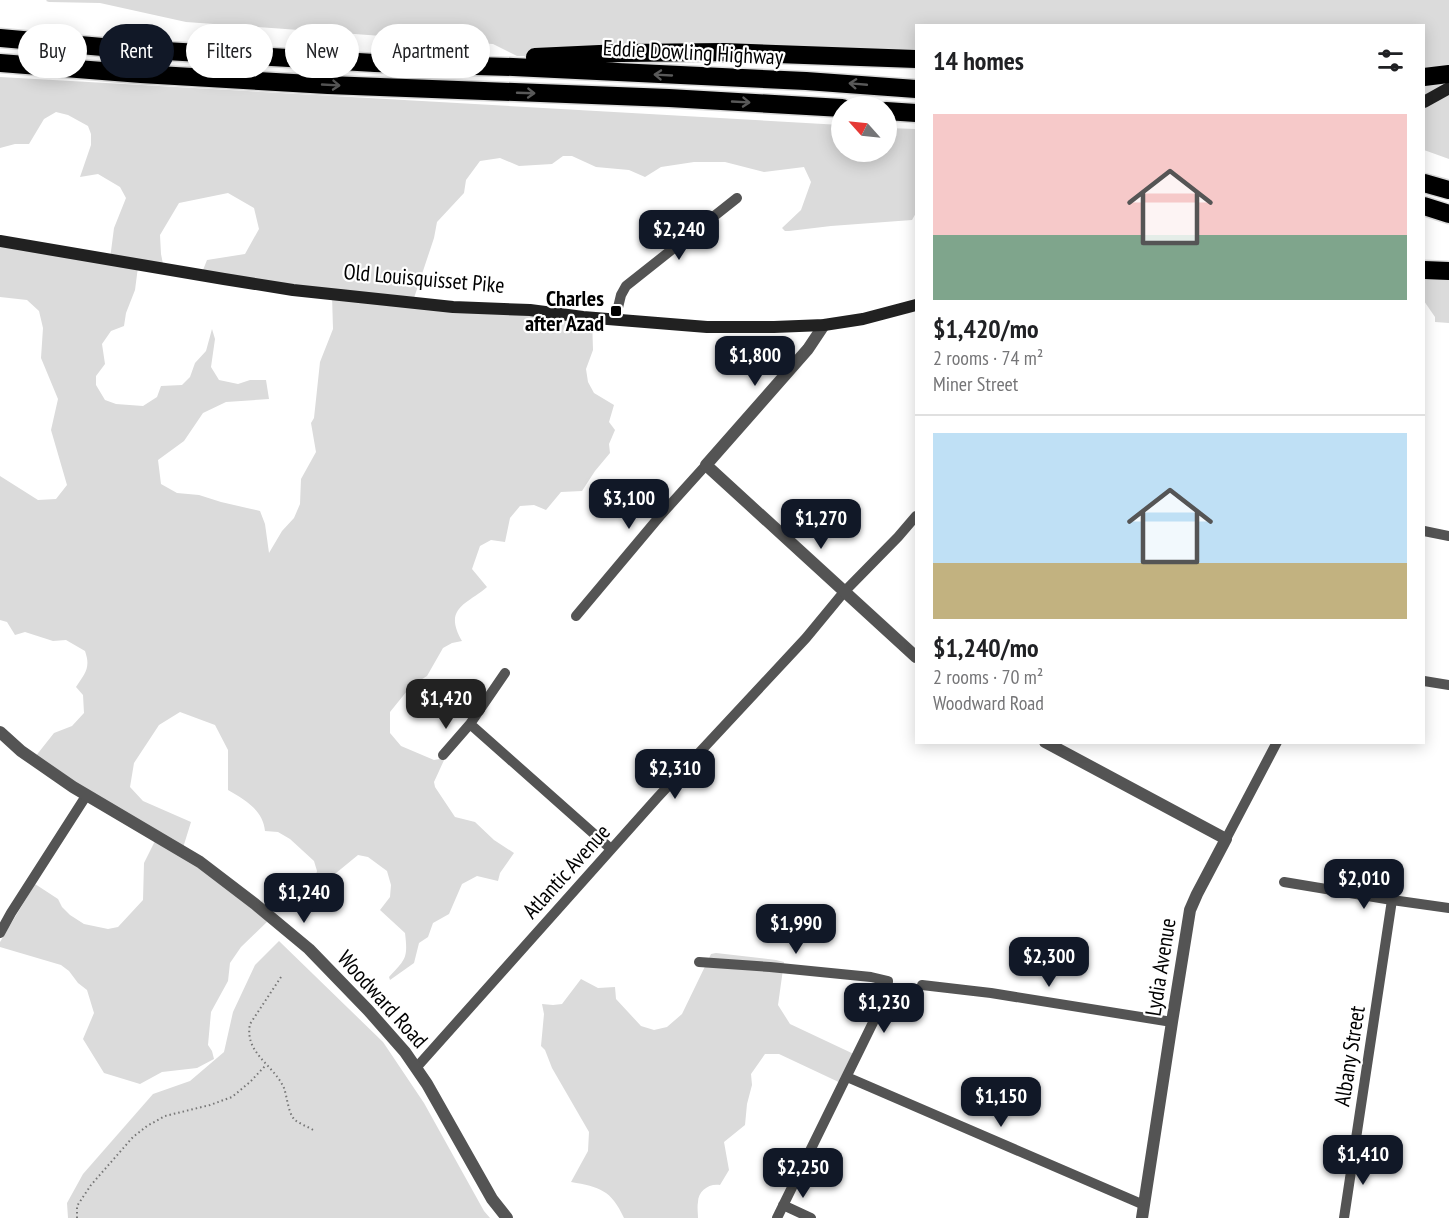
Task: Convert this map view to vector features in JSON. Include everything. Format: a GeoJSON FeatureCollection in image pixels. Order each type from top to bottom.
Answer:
{"type":"FeatureCollection","features":[{"type":"Feature","properties":{"kind":"highway","name":"Eddie Dowling Highway"},"geometry":{"type":"LineString","coordinates":[[0,38],[114,48],[371,63]]}},
{"type":"Feature","properties":{"kind":"highway"},"geometry":{"type":"LineString","coordinates":[[490,57],[723,52],[915,59]]}},
{"type":"Feature","properties":{"kind":"highway"},"geometry":{"type":"LineString","coordinates":[[0,63],[328,85],[669,98],[831,107]]}},
{"type":"Feature","properties":{"kind":"highway","name":"Eddie Dowling Highway"},"geometry":{"type":"LineString","coordinates":[[490,66],[806,81],[915,89]]}},
{"type":"Feature","properties":{"kind":"highway"},"geometry":{"type":"LineString","coordinates":[[1425,77],[1449,74]]}},
{"type":"Feature","properties":{"kind":"highway"},"geometry":{"type":"LineString","coordinates":[[897,112],[915,114]]}},
{"type":"Feature","properties":{"kind":"highway"},"geometry":{"type":"LineString","coordinates":[[1425,183],[1449,190]]}},
{"type":"Feature","properties":{"kind":"highway"},"geometry":{"type":"LineString","coordinates":[[1425,206],[1449,214]]}},
{"type":"Feature","properties":{"kind":"highway"},"geometry":{"type":"LineString","coordinates":[[1425,270],[1449,271]]}},
{"type":"Feature","properties":{"kind":"main road"},"geometry":{"type":"LineString","coordinates":[[1425,101],[1449,88]]}},
{"type":"Feature","properties":{"kind":"main road","name":"Old Louisquisset Pike"},"geometry":{"type":"LineString","coordinates":[[0,241],[293,290],[453,307],[530,310],[615,320],[707,327],[824,325],[863,319],[915,305]]}},
{"type":"Feature","properties":{"kind":"street"},"geometry":{"type":"LineString","coordinates":[[615,320],[621,295],[626,286],[737,198]]}},
{"type":"Feature","properties":{"kind":"street"},"geometry":{"type":"LineString","coordinates":[[576,616],[660,516],[808,349],[824,325]]}},
{"type":"Feature","properties":{"kind":"street"},"geometry":{"type":"LineString","coordinates":[[706,465],[915,656]]}},
{"type":"Feature","properties":{"kind":"street","name":"Atlantic Avenue"},"geometry":{"type":"LineString","coordinates":[[416,1068],[611,849],[806,638],[844,592],[915,517]]}},
{"type":"Feature","properties":{"kind":"street"},"geometry":{"type":"LineString","coordinates":[[1425,531],[1449,536]]}},
{"type":"Feature","properties":{"kind":"street"},"geometry":{"type":"LineString","coordinates":[[443,755],[470,724],[505,673]]}},
{"type":"Feature","properties":{"kind":"street"},"geometry":{"type":"LineString","coordinates":[[1425,681],[1449,685]]}},
{"type":"Feature","properties":{"kind":"street"},"geometry":{"type":"LineString","coordinates":[[470,724],[611,849]]}},
{"type":"Feature","properties":{"kind":"street","name":"Woodward Road"},"geometry":{"type":"LineString","coordinates":[[0,732],[21,751],[86,796],[200,862],[295,936],[375,1017],[405,1052],[447,1117],[492,1199],[507,1218]]}},
{"type":"Feature","properties":{"kind":"street"},"geometry":{"type":"LineString","coordinates":[[1049,744],[1226,839]]}},
{"type":"Feature","properties":{"kind":"street","name":"Lydia Avenue"},"geometry":{"type":"LineString","coordinates":[[1142,1218],[1190,910],[1276,744]]}},
{"type":"Feature","properties":{"kind":"street"},"geometry":{"type":"LineString","coordinates":[[0,933],[86,796]]}},
{"type":"Feature","properties":{"kind":"street"},"geometry":{"type":"LineString","coordinates":[[1284,882],[1449,908]]}},
{"type":"Feature","properties":{"kind":"street","name":"Albany Street"},"geometry":{"type":"LineString","coordinates":[[1344,1218],[1392,900]]}},
{"type":"Feature","properties":{"kind":"street"},"geometry":{"type":"LineString","coordinates":[[699,962],[871,977],[888,981],[887,994],[777,1218]]}},
{"type":"Feature","properties":{"kind":"street"},"geometry":{"type":"LineString","coordinates":[[922,985],[991,993],[1172,1022]]}},
{"type":"Feature","properties":{"kind":"street"},"geometry":{"type":"LineString","coordinates":[[847,1077],[1144,1205]]}},
{"type":"Feature","properties":{"kind":"street"},"geometry":{"type":"LineString","coordinates":[[783,1205],[811,1218]]}},
{"type":"Feature","properties":{"kind":"path"},"geometry":{"type":"LineString","coordinates":[[281,977],[250,1024],[248,1032],[258,1057],[279,1078],[294,1119],[315,1131]]}},
{"type":"Feature","properties":{"kind":"path"},"geometry":{"type":"LineString","coordinates":[[77,1218],[77,1206],[91,1185],[133,1137],[165,1116],[232,1097],[266,1065]]}},
{"type":"Feature","properties":{"kind":"shaded area"},"geometry":{"type":"Polygon","coordinates":[[[1449,0],[1449,159],[1425,150],[1425,24],[915,24],[915,58],[552,57],[517,56],[490,44],[490,24],[371,24],[371,35],[359,34],[359,24],[285,24],[285,29],[273,28],[273,24],[186,22],[100,3],[46,1],[1449,0]]]}},
{"type":"Feature","properties":{"kind":"shaded area"},"geometry":{"type":"Polygon","coordinates":[[[0,77],[831,124],[831,162],[897,162],[897,128],[915,129],[915,215],[912,220],[789,231],[782,228],[801,210],[811,182],[804,167],[764,172],[725,162],[694,162],[661,167],[645,177],[629,170],[596,167],[572,156],[563,156],[552,164],[519,166],[500,158],[480,161],[466,180],[464,193],[437,222],[413,301],[592,318],[593,350],[586,369],[588,382],[594,393],[614,405],[609,422],[615,430],[609,444],[610,453],[582,491],[561,492],[546,510],[534,505],[520,506],[510,518],[505,542],[491,540],[480,546],[472,569],[487,587],[465,603],[456,614],[457,630],[462,641],[443,648],[427,676],[411,686],[390,712],[390,733],[401,746],[434,760],[445,758],[434,782],[455,817],[475,822],[494,840],[514,853],[500,873],[498,881],[477,876],[462,884],[449,914],[433,923],[428,937],[419,943],[414,963],[390,980],[389,977],[404,958],[406,948],[405,933],[380,910],[390,897],[391,885],[387,871],[368,857],[358,855],[330,878],[320,891],[312,891],[317,871],[314,861],[290,839],[278,832],[265,831],[257,811],[228,790],[228,750],[215,725],[180,712],[159,725],[134,763],[130,787],[143,801],[191,822],[182,851],[271,918],[241,947],[230,963],[228,981],[211,1012],[208,1045],[214,1059],[197,1068],[162,1072],[140,1084],[104,1073],[83,1039],[94,1013],[87,990],[69,971],[61,965],[0,947],[0,942],[35,884],[58,899],[70,915],[84,924],[108,929],[118,927],[143,900],[144,863],[156,839],[35,757],[54,733],[72,726],[84,713],[83,695],[76,687],[87,666],[85,651],[66,640],[53,641],[25,632],[15,635],[7,622],[0,620],[0,476],[38,500],[56,499],[67,485],[51,430],[58,399],[41,358],[43,328],[39,311],[27,300],[0,297],[0,241],[110,259],[114,228],[126,198],[120,187],[98,174],[80,177],[91,145],[88,126],[68,115],[56,112],[44,119],[29,144],[15,144],[0,148],[0,77]],[[228,193],[179,203],[160,235],[164,269],[138,267],[135,290],[126,313],[124,326],[111,331],[102,344],[105,364],[96,376],[96,385],[105,400],[116,404],[143,406],[157,397],[161,386],[182,385],[190,377],[195,363],[206,351],[212,329],[215,339],[211,367],[219,380],[238,384],[250,380],[266,380],[269,399],[226,402],[203,413],[184,441],[158,460],[161,484],[177,493],[199,495],[260,511],[265,524],[269,553],[282,531],[294,518],[300,504],[301,479],[316,452],[311,423],[314,418],[320,362],[333,329],[332,295],[201,275],[207,260],[245,254],[259,229],[254,208],[228,193]]]}},
{"type":"Feature","properties":{"kind":"shaded area"},"geometry":{"type":"Polygon","coordinates":[[[1425,269],[1449,271],[1449,323],[1435,322],[1435,317],[1425,302],[1425,269]]]}},
{"type":"Feature","properties":{"kind":"shaded area"},"geometry":{"type":"Polygon","coordinates":[[[279,941],[383,1042],[424,1103],[490,1218],[68,1218],[67,1203],[83,1174],[153,1094],[190,1081],[224,1052],[233,1012],[255,965],[279,941]]]}},
{"type":"Feature","properties":{"kind":"shaded area"},"geometry":{"type":"Polygon","coordinates":[[[711,954],[784,962],[778,1005],[790,1024],[858,1056],[845,1085],[779,1054],[765,1054],[751,1074],[752,1085],[745,1125],[724,1142],[729,1170],[720,1185],[708,1187],[700,1194],[698,1218],[624,1218],[614,1201],[604,1191],[571,1182],[588,1151],[589,1132],[541,1046],[544,1014],[542,1004],[562,1004],[581,979],[598,988],[615,987],[616,999],[641,1026],[654,1030],[667,1027],[682,1014],[711,954]]]}},
{"type":"Feature","properties":{"kind":"place","name":"Charles after Azad"},"geometry":{"type":"Point","coordinates":[616,311]}}]}
